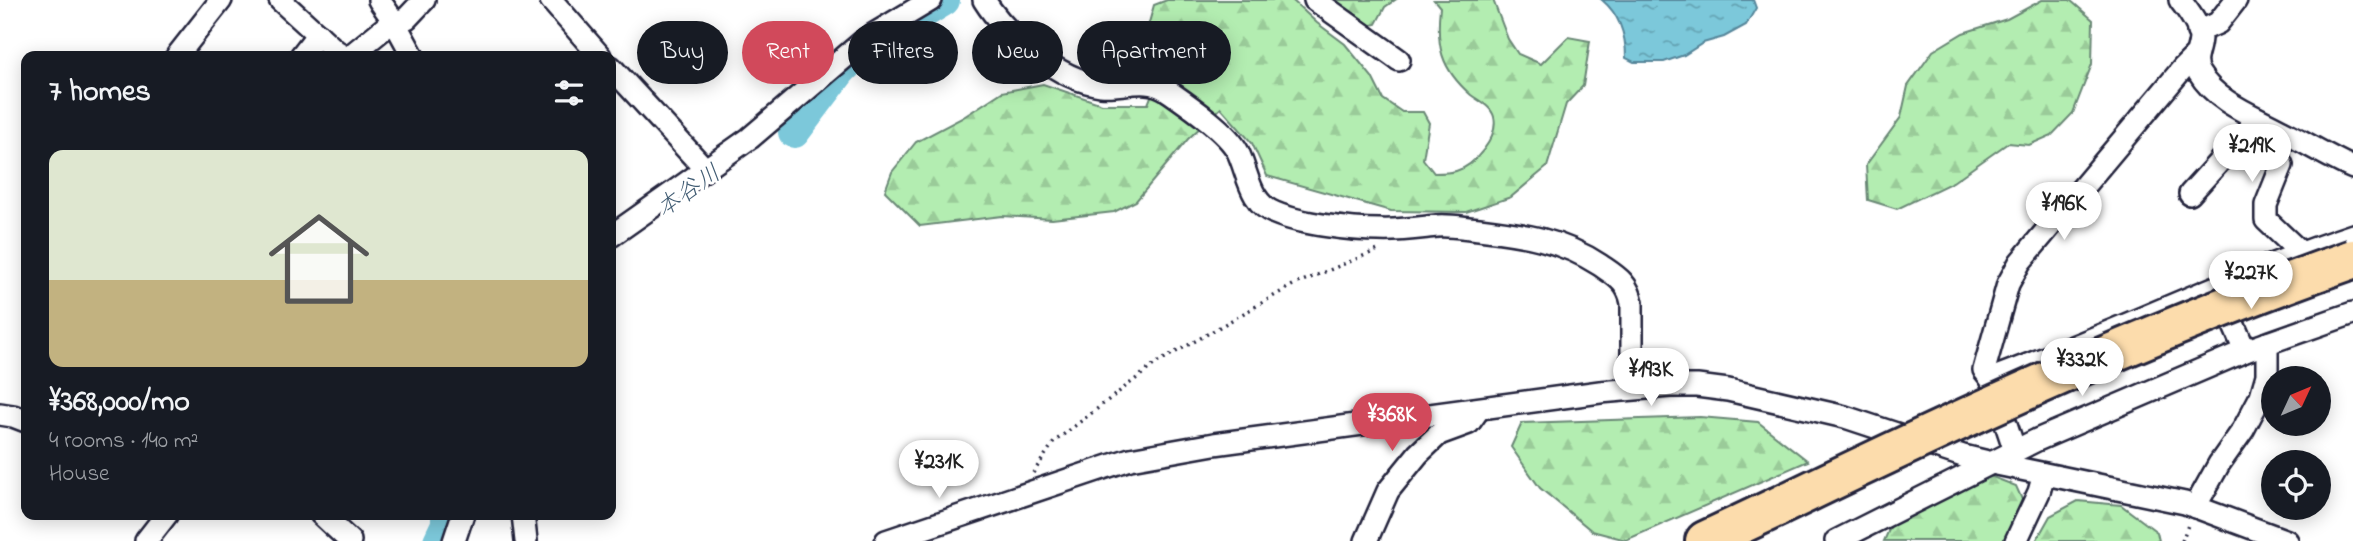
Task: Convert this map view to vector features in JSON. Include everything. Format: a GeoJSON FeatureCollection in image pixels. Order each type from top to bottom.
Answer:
{"type":"FeatureCollection","features":[{"type":"Feature","properties":{"kind":"highway"},"geometry":{"type":"LineString","coordinates":[[1705,541],[2080,365],[2181,323],[2352,245]]}},
{"type":"Feature","properties":{"kind":"street"},"geometry":{"type":"LineString","coordinates":[[181,51],[221,0]]}},
{"type":"Feature","properties":{"kind":"street"},"geometry":{"type":"LineString","coordinates":[[280,0],[336,51]]}},
{"type":"Feature","properties":{"kind":"street"},"geometry":{"type":"LineString","coordinates":[[379,0],[410,51]]}},
{"type":"Feature","properties":{"kind":"street"},"geometry":{"type":"LineString","coordinates":[[354,51],[387,26],[407,18],[424,0]]}},
{"type":"Feature","properties":{"kind":"street"},"geometry":{"type":"LineString","coordinates":[[551,0],[596,51]]}},
{"type":"Feature","properties":{"kind":"street"},"geometry":{"type":"LineString","coordinates":[[984,0],[992,14],[1032,52],[1068,75],[1098,85],[1124,85],[1145,81],[1163,87],[1203,115],[1237,150],[1255,197],[1272,213],[1304,221],[1378,230],[1438,226],[1518,233],[1555,242],[1587,256],[1623,280],[1630,289],[1632,388]]}},
{"type":"Feature","properties":{"kind":"street"},"geometry":{"type":"LineString","coordinates":[[1315,0],[1399,60]]}},
{"type":"Feature","properties":{"kind":"street"},"geometry":{"type":"LineString","coordinates":[[2015,450],[1991,379],[1984,370],[2008,284],[2020,261],[2194,57],[2200,39],[2196,25],[2180,0]]}},
{"type":"Feature","properties":{"kind":"street"},"geometry":{"type":"LineString","coordinates":[[2198,33],[2218,23],[2236,0]]}},
{"type":"Feature","properties":{"kind":"street"},"geometry":{"type":"LineString","coordinates":[[616,232],[750,138],[866,39],[915,4]]}},
{"type":"Feature","properties":{"kind":"street"},"geometry":{"type":"LineString","coordinates":[[305,51],[318,34]]}},
{"type":"Feature","properties":{"kind":"street"},"geometry":{"type":"LineString","coordinates":[[2194,57],[2197,71],[2227,102],[2353,168]]}},
{"type":"Feature","properties":{"kind":"street"},"geometry":{"type":"LineString","coordinates":[[616,72],[705,169]]}},
{"type":"Feature","properties":{"kind":"street"},"geometry":{"type":"LineString","coordinates":[[2190,194],[2258,119]]}},
{"type":"Feature","properties":{"kind":"street"},"geometry":{"type":"LineString","coordinates":[[2258,119],[2282,165],[2266,205],[2266,220],[2301,253]]}},
{"type":"Feature","properties":{"kind":"street"},"geometry":{"type":"LineString","coordinates":[[1991,379],[2301,253],[2352,245]]}},
{"type":"Feature","properties":{"kind":"street"},"geometry":{"type":"LineString","coordinates":[[2218,286],[2245,351]]}},
{"type":"Feature","properties":{"kind":"street"},"geometry":{"type":"LineString","coordinates":[[1836,541],[2015,450],[2245,351],[2353,313]]}},
{"type":"Feature","properties":{"kind":"street"},"geometry":{"type":"LineString","coordinates":[[2195,507],[2261,396],[2267,375],[2267,343]]}},
{"type":"Feature","properties":{"kind":"street"},"geometry":{"type":"LineString","coordinates":[[886,541],[1130,458],[1214,444],[1632,388],[1697,386],[1728,390],[1845,417],[1962,456],[2195,507],[2287,541]]}},
{"type":"Feature","properties":{"kind":"street"},"geometry":{"type":"LineString","coordinates":[[1366,541],[1388,491],[1418,454],[1439,435],[1469,423],[1479,409]]}},
{"type":"Feature","properties":{"kind":"street"},"geometry":{"type":"LineString","coordinates":[[2016,541],[2039,492],[2044,474]]}},
{"type":"Feature","properties":{"kind":"street"},"geometry":{"type":"LineString","coordinates":[[146,541],[162,520]]}},
{"type":"Feature","properties":{"kind":"street"},"geometry":{"type":"LineString","coordinates":[[327,520],[350,541]]}},
{"type":"Feature","properties":{"kind":"street"},"geometry":{"type":"LineString","coordinates":[[454,541],[461,520]]}},
{"type":"Feature","properties":{"kind":"street"},"geometry":{"type":"LineString","coordinates":[[524,520],[526,541]]}},
{"type":"Feature","properties":{"kind":"path"},"geometry":{"type":"LineString","coordinates":[[1006,500],[1034,473],[1036,466],[1054,442],[1155,365],[1293,285],[1390,245],[1420,229]]}},
{"type":"Feature","properties":{"kind":"green space"},"geometry":{"type":"Polygon","coordinates":[[[1167,0],[1292,0],[1345,44],[1372,77],[1383,99],[1402,112],[1423,112],[1429,123],[1423,159],[1434,173],[1456,171],[1470,163],[1484,150],[1495,125],[1490,110],[1461,85],[1442,55],[1440,7],[1434,0],[1493,0],[1508,39],[1518,54],[1541,64],[1568,37],[1590,41],[1583,86],[1566,104],[1547,167],[1511,197],[1466,212],[1391,211],[1267,176],[1252,143],[1221,108],[1188,139],[1136,201],[1114,212],[1052,219],[1002,216],[920,226],[885,191],[892,172],[916,142],[962,118],[1002,92],[1043,84],[1102,104],[1148,104],[1156,84],[1231,84],[1231,21],[1150,21],[1154,5],[1167,0]]]}},
{"type":"Feature","properties":{"kind":"green space"},"geometry":{"type":"Polygon","coordinates":[[[1330,0],[1395,0],[1385,7],[1376,24],[1364,27],[1330,0]]]}},
{"type":"Feature","properties":{"kind":"green space"},"geometry":{"type":"Polygon","coordinates":[[[2042,0],[2070,0],[2093,20],[2092,64],[2073,113],[2052,135],[2029,145],[2008,143],[1953,182],[1897,209],[1868,200],[1866,165],[1901,117],[1908,86],[1933,51],[1963,33],[2007,19],[2042,0]]]}},
{"type":"Feature","properties":{"kind":"green space"},"geometry":{"type":"Polygon","coordinates":[[[1700,417],[1758,422],[1808,461],[1626,540],[1592,531],[1540,488],[1511,447],[1522,423],[1700,417]]]}},
{"type":"Feature","properties":{"kind":"green space"},"geometry":{"type":"Polygon","coordinates":[[[1990,476],[2016,486],[2024,504],[2004,541],[1884,541],[1891,525],[1990,476]]]}},
{"type":"Feature","properties":{"kind":"green space"},"geometry":{"type":"Polygon","coordinates":[[[2078,501],[2121,505],[2157,532],[2159,541],[2036,541],[2050,516],[2078,501]]]}},
{"type":"Feature","properties":{"kind":"water"},"geometry":{"type":"Polygon","coordinates":[[[1602,0],[1753,0],[1756,8],[1746,25],[1724,37],[1703,43],[1684,55],[1664,62],[1634,62],[1626,58],[1621,26],[1602,0]]]}},
{"type":"Feature","properties":{"kind":"waterway","name":"本谷川"},"geometry":{"type":"LineString","coordinates":[[910,21],[944,0]]}},
{"type":"Feature","properties":{"kind":"waterway","name":"本谷川"},"geometry":{"type":"LineString","coordinates":[[794,132],[848,63]]}},
{"type":"Feature","properties":{"kind":"waterway","name":"本谷川"},"geometry":{"type":"LineString","coordinates":[[439,541],[447,520]]}}]}
